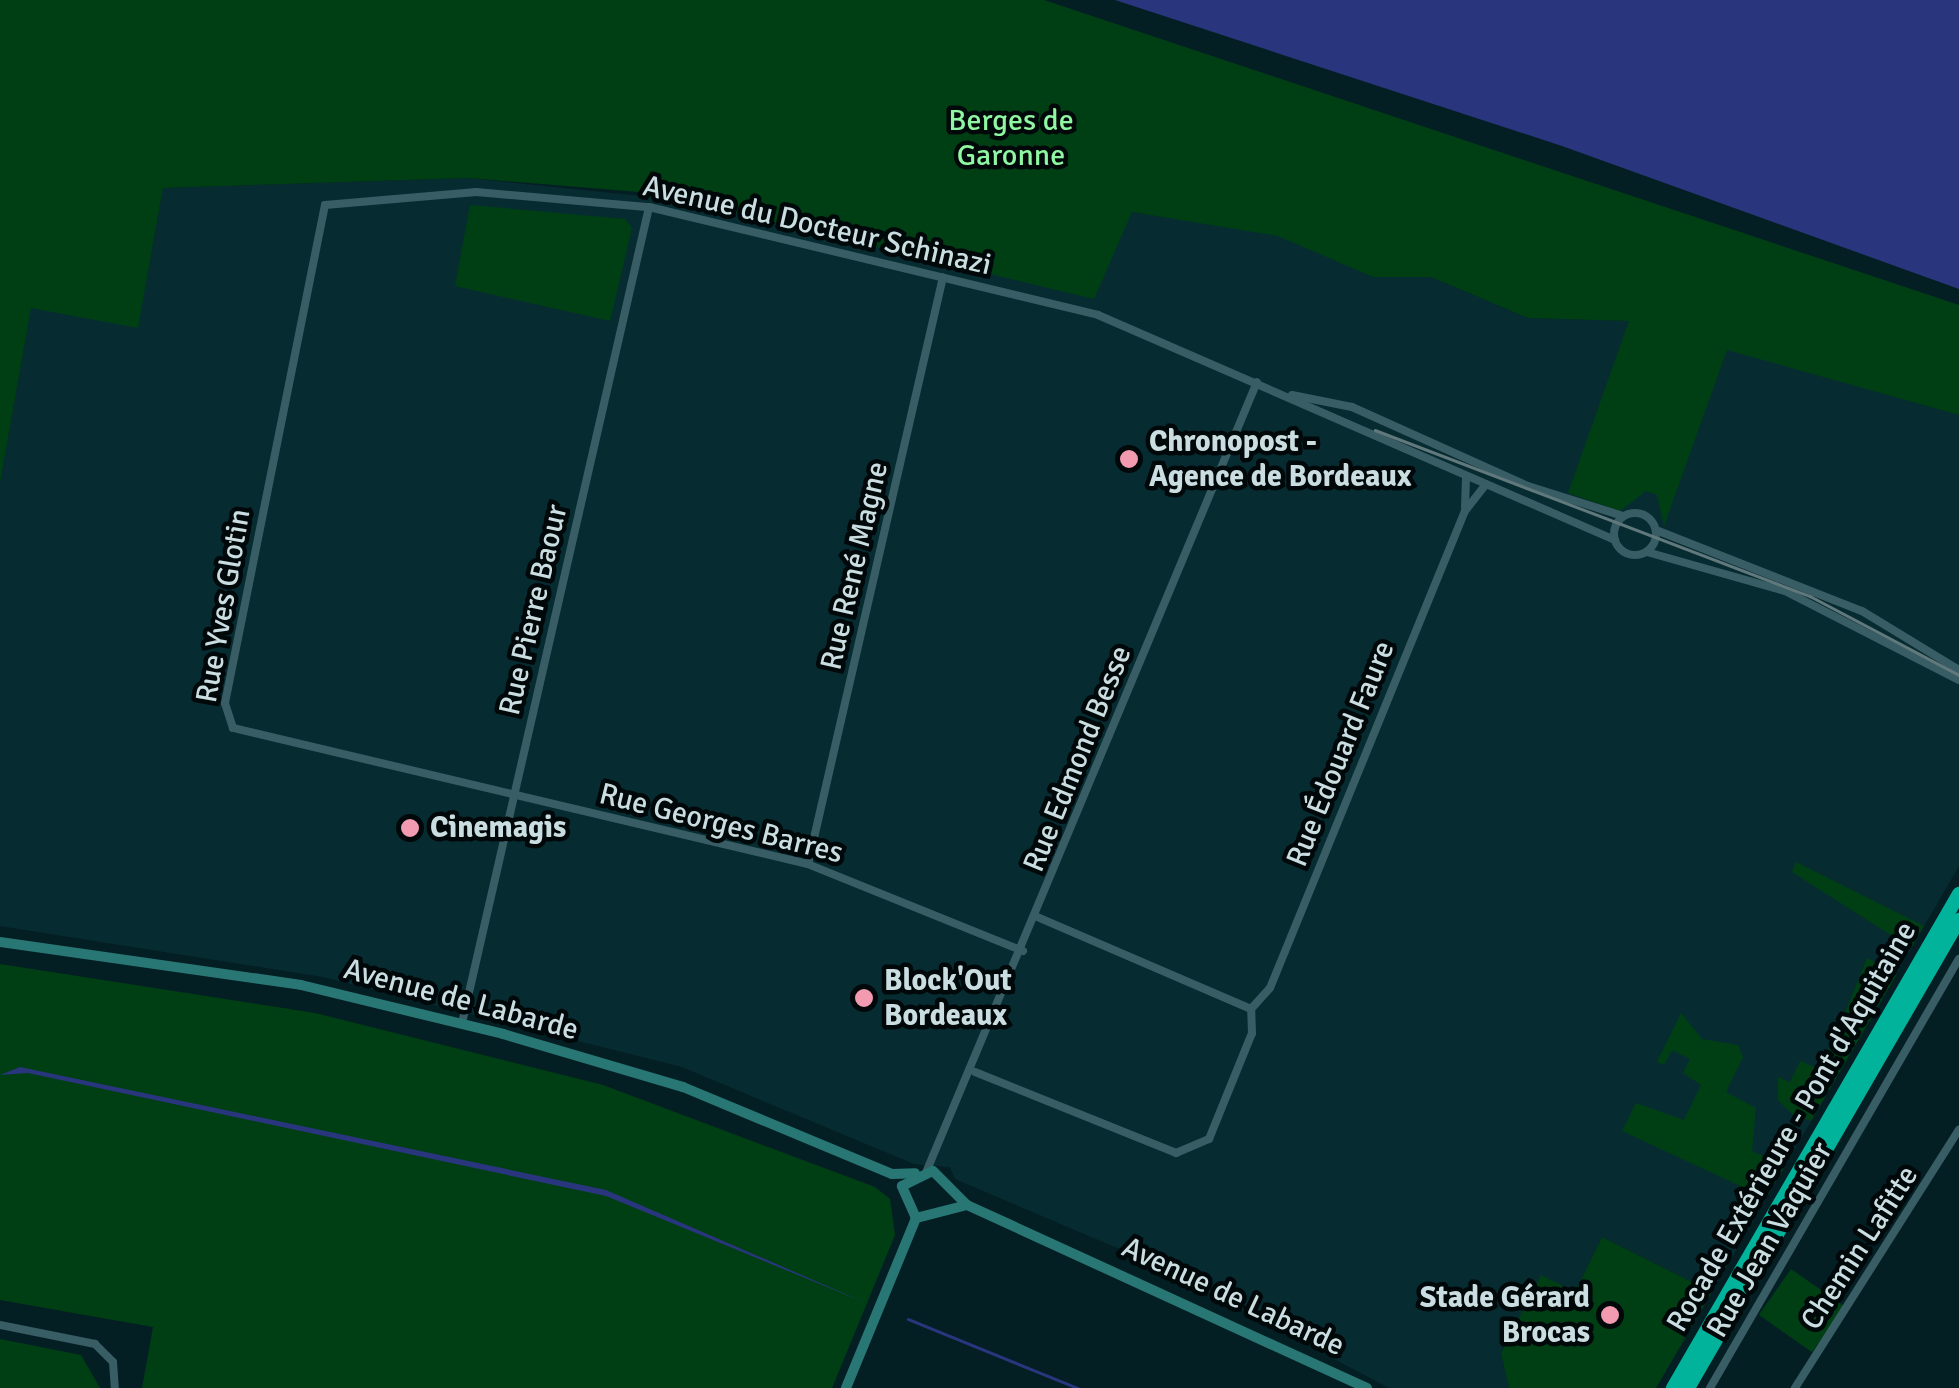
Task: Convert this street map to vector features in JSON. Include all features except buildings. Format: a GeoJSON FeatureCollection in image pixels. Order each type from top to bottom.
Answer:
{"type":"FeatureCollection","features":[{"type":"Feature","properties":{"kind":"highway","name":"Rocade Extérieure - Pont d'Aquitaine"},"geometry":{"type":"LineString","coordinates":[[1672,1388],[1959,894]]}},
{"type":"Feature","properties":{"kind":"highway"},"geometry":{"type":"LineString","coordinates":[[1688,1388],[1959,920]]}},
{"type":"Feature","properties":{"kind":"main road","name":"Avenue de Labarde"},"geometry":{"type":"LineString","coordinates":[[0,942],[273,980],[462,1024],[684,1087],[892,1174],[921,1172]]}},
{"type":"Feature","properties":{"kind":"main road"},"geometry":{"type":"LineString","coordinates":[[901,1192],[921,1172],[946,1183],[944,1212]]}},
{"type":"Feature","properties":{"kind":"main road"},"geometry":{"type":"LineString","coordinates":[[892,1174],[916,1218]]}},
{"type":"Feature","properties":{"kind":"main road","name":"Avenue de Labarde"},"geometry":{"type":"LineString","coordinates":[[946,1183],[967,1205],[1361,1387]]}},
{"type":"Feature","properties":{"kind":"main road"},"geometry":{"type":"LineString","coordinates":[[916,1218],[967,1205]]}},
{"type":"Feature","properties":{"kind":"main road"},"geometry":{"type":"LineString","coordinates":[[846,1388],[916,1218]]}},
{"type":"Feature","properties":{"kind":"street","name":"Avenue du Docteur Schinazi"},"geometry":{"type":"LineString","coordinates":[[325,205],[340,196],[476,192],[649,207],[1098,315],[1615,540]]}},
{"type":"Feature","properties":{"kind":"street","name":"Rue Yves Glotin"},"geometry":{"type":"LineString","coordinates":[[325,205],[225,716],[247,735],[515,796]]}},
{"type":"Feature","properties":{"kind":"street","name":"Rue Pierre Baour"},"geometry":{"type":"LineString","coordinates":[[462,1024],[649,207]]}},
{"type":"Feature","properties":{"kind":"street","name":"Rue René Magne"},"geometry":{"type":"LineString","coordinates":[[808,864],[944,277]]}},
{"type":"Feature","properties":{"kind":"street","name":"Rue Edmond Besse"},"geometry":{"type":"LineString","coordinates":[[921,1172],[941,1154],[1256,382]]}},
{"type":"Feature","properties":{"kind":"street","name":"Avenue du Docteur Schinazi"},"geometry":{"type":"LineString","coordinates":[[1282,393],[1352,407],[1528,486],[1624,516]]}},
{"type":"Feature","properties":{"kind":"street","name":"Rue Édouard Faure"},"geometry":{"type":"LineString","coordinates":[[1465,511],[1466,477]]}},
{"type":"Feature","properties":{"kind":"street","name":"Rue Édouard Faure"},"geometry":{"type":"LineString","coordinates":[[1251,1008],[1270,988],[1465,511],[1486,484]]}},
{"type":"Feature","properties":{"kind":"street"},"geometry":{"type":"LineString","coordinates":[[1959,670],[1862,611],[1656,530],[1643,514],[1624,516],[1615,540],[1628,554],[1647,552],[1784,590],[1959,680]]}},
{"type":"Feature","properties":{"kind":"street"},"geometry":{"type":"LineString","coordinates":[[1647,552],[1656,530]]}},
{"type":"Feature","properties":{"kind":"street","name":"Rue Georges Barres"},"geometry":{"type":"LineString","coordinates":[[515,796],[808,864],[1024,951]]}},
{"type":"Feature","properties":{"kind":"street"},"geometry":{"type":"LineString","coordinates":[[974,1072],[1192,1154],[1223,1104],[1252,1033],[1251,1008],[1038,917]]}},
{"type":"Feature","properties":{"kind":"street","name":"Rue Jean Vaquier"},"geometry":{"type":"LineString","coordinates":[[1710,1388],[1959,959]]}},
{"type":"Feature","properties":{"kind":"street","name":"Chemin Lafitte"},"geometry":{"type":"LineString","coordinates":[[1798,1384],[1959,1130]]}},
{"type":"Feature","properties":{"kind":"street","name":"Rue Edmond Besse"},"geometry":{"type":"LineString","coordinates":[[941,1154],[946,1183]]}},
{"type":"Feature","properties":{"kind":"street"},"geometry":{"type":"LineString","coordinates":[[0,1325],[82,1340],[110,1356],[115,1388]]}},
{"type":"Feature","properties":{"kind":"street"},"geometry":{"type":"LineString","coordinates":[[1798,1384],[1811,1388]]}},
{"type":"Feature","properties":{"kind":"shaded area"},"geometry":{"type":"Polygon","coordinates":[[[467,178],[669,199],[1132,212],[1278,235],[1373,277],[1431,277],[1528,318],[1630,321],[1959,415],[1959,866],[1712,1292],[1602,1237],[1575,1292],[1541,1276],[1501,1353],[1509,1388],[1389,1388],[1148,1261],[955,1179],[950,1167],[914,1164],[682,1067],[323,977],[0,926],[0,483],[31,307],[138,327],[163,188],[467,178]]]}},
{"type":"Feature","properties":{"kind":"green space","name":"Berges de Garonne"},"geometry":{"type":"Polygon","coordinates":[[[0,0],[1044,0],[1959,305],[1959,415],[1727,350],[1664,526],[1657,495],[1646,491],[1620,511],[1568,493],[1629,321],[1528,318],[1431,277],[1373,277],[1278,236],[1132,212],[1094,299],[652,193],[467,178],[163,188],[138,328],[31,308],[0,483],[0,0]]]}},
{"type":"Feature","properties":{"kind":"green space"},"geometry":{"type":"Polygon","coordinates":[[[470,205],[625,219],[632,228],[610,321],[455,286],[470,205]]]}},
{"type":"Feature","properties":{"kind":"green space"},"geometry":{"type":"Polygon","coordinates":[[[1796,862],[1924,926],[1911,948],[1792,872],[1796,862]]]}},
{"type":"Feature","properties":{"kind":"green space"},"geometry":{"type":"Polygon","coordinates":[[[1867,958],[1897,974],[1811,1121],[1793,1115],[1778,1100],[1778,1077],[1790,1082],[1800,1061],[1822,1070],[1867,958]]]}},
{"type":"Feature","properties":{"kind":"green space"},"geometry":{"type":"Polygon","coordinates":[[[0,964],[315,1013],[603,1085],[875,1187],[890,1199],[895,1235],[832,1388],[142,1388],[153,1327],[0,1300],[0,964]]]}},
{"type":"Feature","properties":{"kind":"green space"},"geometry":{"type":"Polygon","coordinates":[[[1681,1013],[1702,1039],[1738,1045],[1743,1057],[1726,1092],[1756,1108],[1752,1151],[1785,1166],[1766,1198],[1622,1131],[1636,1103],[1684,1120],[1701,1085],[1683,1073],[1690,1059],[1672,1050],[1664,1065],[1657,1062],[1681,1013]]]}},
{"type":"Feature","properties":{"kind":"green space","name":"Stade Gérard Brocas"},"geometry":{"type":"Polygon","coordinates":[[[1602,1237],[1712,1292],[1656,1388],[1509,1388],[1501,1353],[1541,1275],[1575,1292],[1602,1237]]]}},
{"type":"Feature","properties":{"kind":"green space"},"geometry":{"type":"Polygon","coordinates":[[[1791,1269],[1844,1306],[1812,1352],[1759,1315],[1791,1269]]]}},
{"type":"Feature","properties":{"kind":"green space"},"geometry":{"type":"Polygon","coordinates":[[[0,1339],[81,1355],[100,1388],[0,1388],[0,1339]]]}},
{"type":"Feature","properties":{"kind":"water"},"geometry":{"type":"Polygon","coordinates":[[[1115,0],[1959,0],[1959,289],[1562,146],[1115,0]]]}},
{"type":"Feature","properties":{"kind":"water"},"geometry":{"type":"Polygon","coordinates":[[[20,1067],[606,1190],[866,1303],[606,1196],[28,1073],[0,1075],[20,1067]]]}},
{"type":"Feature","properties":{"kind":"waterway"},"geometry":{"type":"LineString","coordinates":[[908,1319],[1078,1388]]}},
{"type":"Feature","properties":{"kind":"tram line"},"geometry":{"type":"LineString","coordinates":[[1375,430],[1810,596],[1959,675]]}},
{"type":"Feature","properties":{"kind":"place","name":"Chronopost - Agence de Bordeaux"},"geometry":{"type":"Point","coordinates":[1129,459]}},
{"type":"Feature","properties":{"kind":"place","name":"Cinemagis"},"geometry":{"type":"Point","coordinates":[410,828]}},
{"type":"Feature","properties":{"kind":"place","name":"Block'Out Bordeaux"},"geometry":{"type":"Point","coordinates":[864,998]}},
{"type":"Feature","properties":{"kind":"place","name":"Stade Gérard Brocas"},"geometry":{"type":"Point","coordinates":[1610,1315]}}]}
